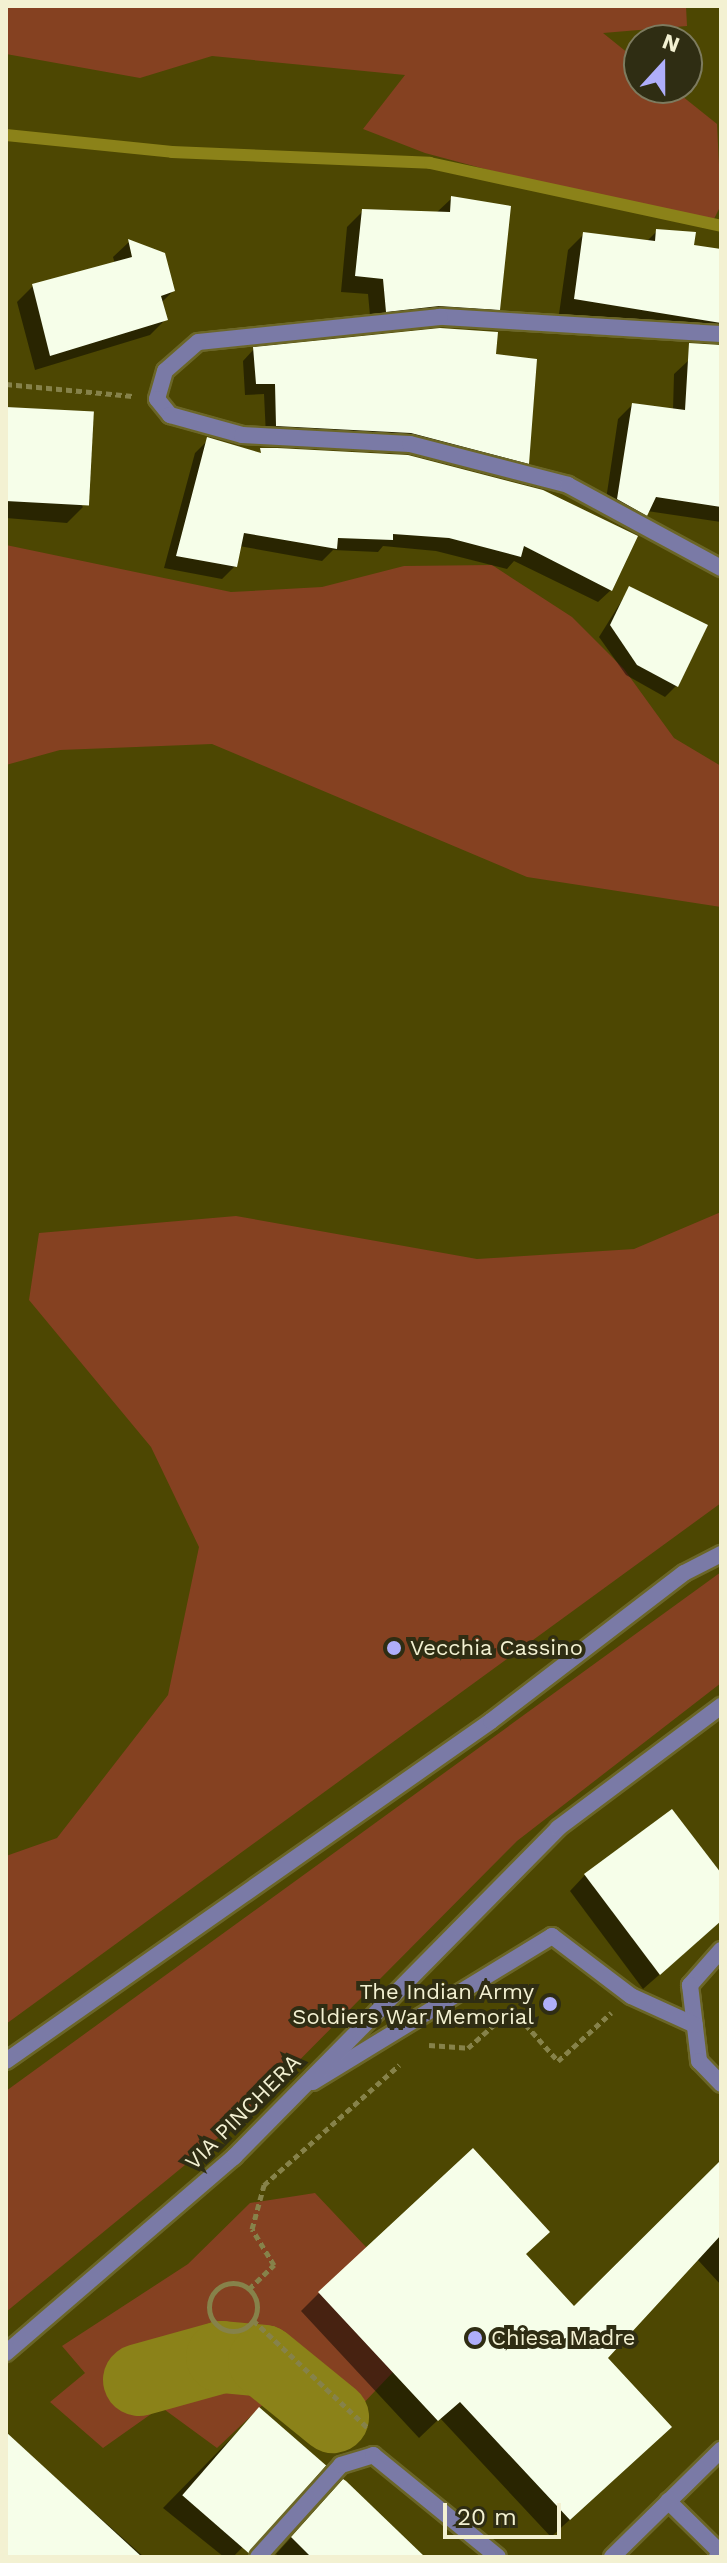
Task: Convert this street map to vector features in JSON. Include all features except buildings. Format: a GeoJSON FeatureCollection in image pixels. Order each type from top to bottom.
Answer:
{"type":"FeatureCollection","features":[{"type":"Feature","properties":{"kind":"street"},"geometry":{"type":"LineString","coordinates":[[721,334],[440,317],[198,342],[165,371],[157,399],[170,415],[242,435],[410,444],[568,485],[721,568]]}},
{"type":"Feature","properties":{"kind":"street"},"geometry":{"type":"LineString","coordinates":[[6,2061],[491,1721],[684,1573],[721,1554]]}},
{"type":"Feature","properties":{"kind":"street","name":"VIA PINCHERA"},"geometry":{"type":"LineString","coordinates":[[6,2353],[234,2157],[558,1828],[721,1706]]}},
{"type":"Feature","properties":{"kind":"street"},"geometry":{"type":"LineString","coordinates":[[295,2092],[552,1936],[631,1996],[695,2025]]}},
{"type":"Feature","properties":{"kind":"street"},"geometry":{"type":"LineString","coordinates":[[721,1950],[690,1985],[699,2061],[721,2084]]}},
{"type":"Feature","properties":{"kind":"street"},"geometry":{"type":"LineString","coordinates":[[612,2557],[721,2450]]}},
{"type":"Feature","properties":{"kind":"street"},"geometry":{"type":"LineString","coordinates":[[258,2557],[341,2465],[373,2455],[498,2557]]}},
{"type":"Feature","properties":{"kind":"street"},"geometry":{"type":"LineString","coordinates":[[668,2501],[720,2554]]}},
{"type":"Feature","properties":{"kind":"path"},"geometry":{"type":"LineString","coordinates":[[6,384],[157,399]]}},
{"type":"Feature","properties":{"kind":"path"},"geometry":{"type":"LineString","coordinates":[[423,2044],[468,2048],[512,2009],[558,2061],[631,1996]]}},
{"type":"Feature","properties":{"kind":"path"},"geometry":{"type":"LineString","coordinates":[[249,2289],[274,2265],[252,2229],[264,2185],[412,2054]]}},
{"type":"Feature","properties":{"kind":"path"},"geometry":{"type":"LineString","coordinates":[[240,2284],[249,2289],[255,2299],[253,2320],[245,2327],[225,2330],[210,2315],[212,2294],[219,2286],[240,2284]]}},
{"type":"Feature","properties":{"kind":"path"},"geometry":{"type":"LineString","coordinates":[[253,2320],[376,2436],[373,2455]]}},
{"type":"Feature","properties":{"kind":"shaded area"},"geometry":{"type":"Polygon","coordinates":[[[6,6],[686,6],[687,24],[623,24],[623,31],[603,33],[623,49],[623,104],[692,104],[717,124],[721,205],[709,229],[425,153],[363,129],[405,75],[212,56],[140,78],[6,54],[6,6]]]}},
{"type":"Feature","properties":{"kind":"shaded area"},"geometry":{"type":"Polygon","coordinates":[[[6,545],[231,592],[322,587],[404,566],[492,565],[572,617],[624,669],[674,738],[721,766],[721,907],[527,877],[212,744],[60,750],[6,765],[6,545]]]}},
{"type":"Feature","properties":{"kind":"shaded area"},"geometry":{"type":"Polygon","coordinates":[[[721,1212],[721,1503],[6,2024],[6,1856],[57,1838],[168,1695],[199,1547],[151,1447],[29,1300],[39,1233],[236,1216],[477,1259],[634,1249],[721,1212]]]}},
{"type":"Feature","properties":{"kind":"shaded area"},"geometry":{"type":"Polygon","coordinates":[[[721,1572],[721,1683],[517,1841],[241,2119],[6,2312],[6,2091],[721,1572]]]}},
{"type":"Feature","properties":{"kind":"shaded area"},"geometry":{"type":"Polygon","coordinates":[[[315,2193],[366,2247],[393,2372],[324,2445],[270,2398],[217,2448],[161,2407],[103,2448],[50,2402],[85,2373],[62,2346],[188,2264],[250,2203],[315,2193]]]}},
{"type":"Feature","properties":{"kind":"waterway"},"geometry":{"type":"LineString","coordinates":[[6,135],[172,152],[430,163],[721,226]]}},
{"type":"Feature","properties":{"kind":"waterway"},"geometry":{"type":"LineString","coordinates":[[139,2380],[222,2357],[264,2361],[333,2417]]}},
{"type":"Feature","properties":{"kind":"place","name":"Vecchia Cassino"},"geometry":{"type":"Point","coordinates":[394,1648]}},
{"type":"Feature","properties":{"kind":"place","name":"The Indian Army Soldiers War Memorial"},"geometry":{"type":"Point","coordinates":[550,2004]}},
{"type":"Feature","properties":{"kind":"place","name":"Chiesa Madre"},"geometry":{"type":"Point","coordinates":[475,2338]}}]}
